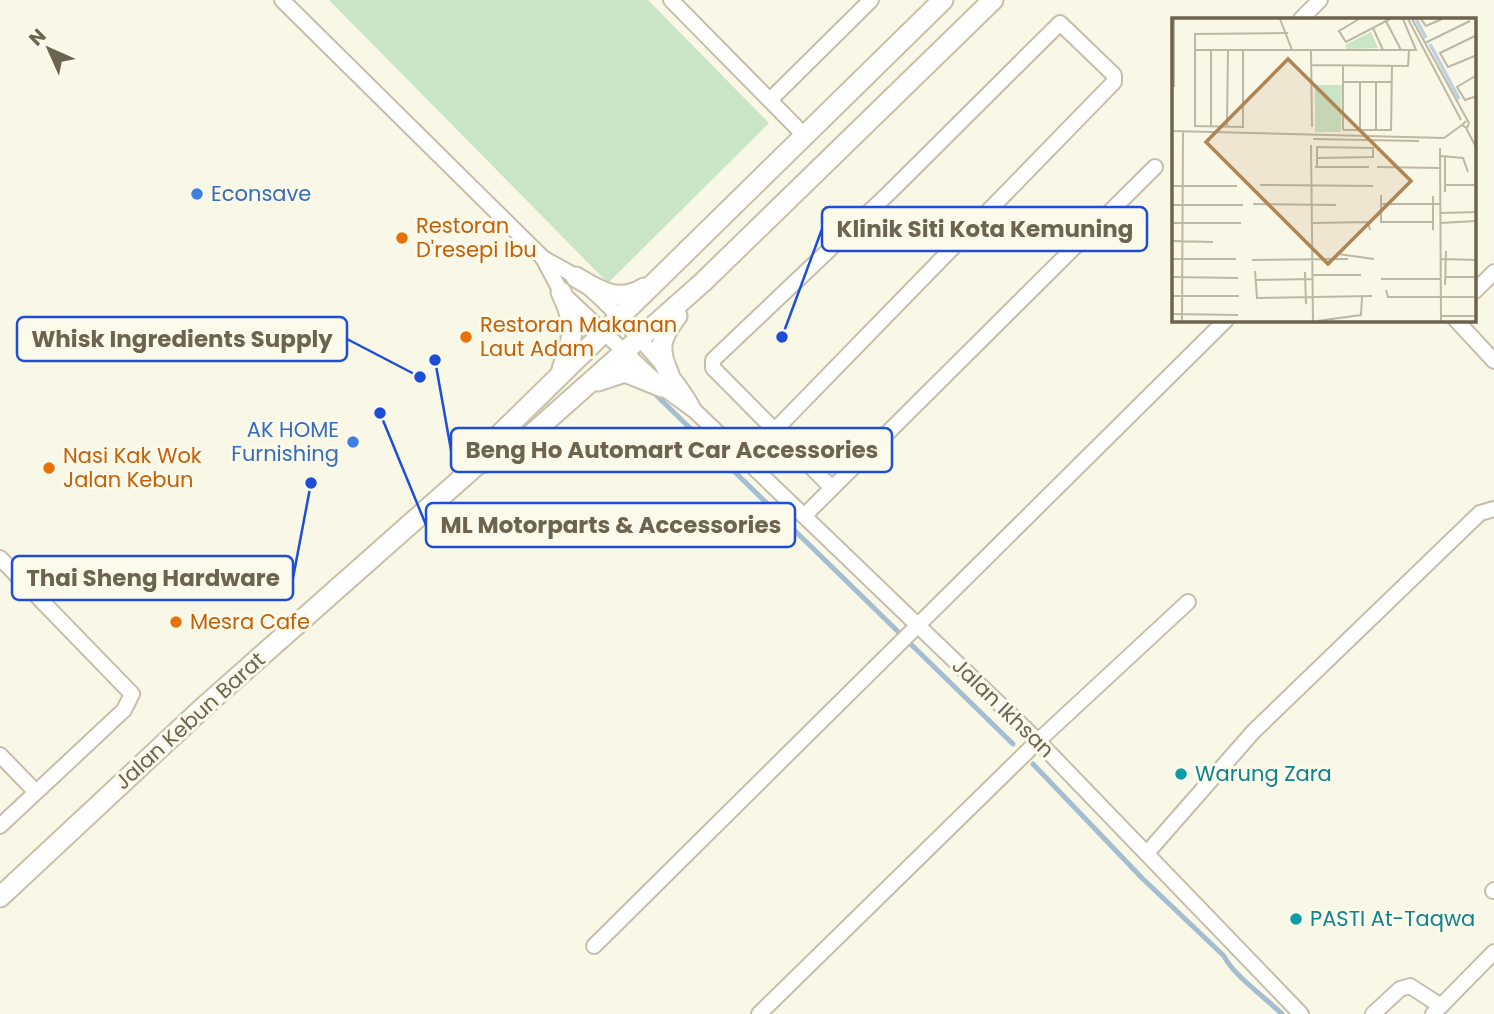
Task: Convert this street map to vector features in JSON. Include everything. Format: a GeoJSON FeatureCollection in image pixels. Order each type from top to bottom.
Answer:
{"type":"FeatureCollection","features":[{"type":"Feature","properties":{"kind":"main road","name":"Jalan Kebun Barat"},"geometry":{"type":"LineString","coordinates":[[0,897],[206,704],[478,464],[493,441],[803,134],[943,0]]}},
{"type":"Feature","properties":{"kind":"main road"},"geometry":{"type":"LineString","coordinates":[[570,401],[600,379],[614,374],[665,381],[660,352],[662,338],[703,282],[993,0]]}},
{"type":"Feature","properties":{"kind":"main road"},"geometry":{"type":"LineString","coordinates":[[576,277],[619,297],[634,294],[657,280]]}},
{"type":"Feature","properties":{"kind":"main road","name":"Jalan Kebun Barat"},"geometry":{"type":"LineString","coordinates":[[478,464],[507,456],[703,282]]}},
{"type":"Feature","properties":{"kind":"main road"},"geometry":{"type":"LineString","coordinates":[[561,292],[571,313],[573,334],[561,374]]}},
{"type":"Feature","properties":{"kind":"street"},"geometry":{"type":"LineString","coordinates":[[282,0],[542,258]]}},
{"type":"Feature","properties":{"kind":"street"},"geometry":{"type":"LineString","coordinates":[[671,0],[803,134]]}},
{"type":"Feature","properties":{"kind":"street"},"geometry":{"type":"LineString","coordinates":[[770,100],[872,0]]}},
{"type":"Feature","properties":{"kind":"street"},"geometry":{"type":"LineString","coordinates":[[1302,18],[1320,0]]}},
{"type":"Feature","properties":{"kind":"street"},"geometry":{"type":"LineString","coordinates":[[775,429],[1114,82],[1114,75],[1060,23],[889,193],[713,360],[713,368],[832,488]]}},
{"type":"Feature","properties":{"kind":"street"},"geometry":{"type":"LineString","coordinates":[[804,516],[1155,167]]}},
{"type":"Feature","properties":{"kind":"street","name":"Jalan Ikhsan"},"geometry":{"type":"LineString","coordinates":[[542,258],[576,277],[639,340],[665,381]]}},
{"type":"Feature","properties":{"kind":"street","name":"Jalan Ikhsan"},"geometry":{"type":"LineString","coordinates":[[542,258],[561,292],[602,333],[623,353],[686,393],[695,411],[804,516],[915,630],[1038,741],[1301,1014]]}},
{"type":"Feature","properties":{"kind":"street"},"geometry":{"type":"LineString","coordinates":[[1476,290],[1494,272]]}},
{"type":"Feature","properties":{"kind":"street"},"geometry":{"type":"LineString","coordinates":[[594,946],[1224,322]]}},
{"type":"Feature","properties":{"kind":"street"},"geometry":{"type":"LineString","coordinates":[[1458,322],[1494,361]]}},
{"type":"Feature","properties":{"kind":"street"},"geometry":{"type":"LineString","coordinates":[[1147,853],[1253,732],[1480,513],[1494,509]]}},
{"type":"Feature","properties":{"kind":"street"},"geometry":{"type":"LineString","coordinates":[[0,558],[122,680],[132,694],[124,709],[0,826]]}},
{"type":"Feature","properties":{"kind":"street"},"geometry":{"type":"LineString","coordinates":[[759,1014],[1038,741],[1188,602]]}},
{"type":"Feature","properties":{"kind":"street"},"geometry":{"type":"LineString","coordinates":[[0,755],[36,792]]}},
{"type":"Feature","properties":{"kind":"street"},"geometry":{"type":"LineString","coordinates":[[1373,1014],[1400,989],[1410,986],[1437,1010],[1494,952]]}},
{"type":"Feature","properties":{"kind":"green space"},"geometry":{"type":"Polygon","coordinates":[[[329,0],[648,0],[769,123],[608,283],[329,0]]]}},
{"type":"Feature","properties":{"kind":"waterway"},"geometry":{"type":"LineString","coordinates":[[653,392],[1013,744]]}},
{"type":"Feature","properties":{"kind":"waterway"},"geometry":{"type":"LineString","coordinates":[[1033,764],[1142,878],[1282,1014]]}},
{"type":"Feature","properties":{"kind":"place","name":"Econsave"},"geometry":{"type":"Point","coordinates":[197,194]}},
{"type":"Feature","properties":{"kind":"place","name":"Restoran D'resepi Ibu"},"geometry":{"type":"Point","coordinates":[402,238]}},
{"type":"Feature","properties":{"kind":"place","name":"Restoran Makanan Laut Adam"},"geometry":{"type":"Point","coordinates":[466,337]}},
{"type":"Feature","properties":{"kind":"place","name":"Klinik Siti Kota Kemuning"},"geometry":{"type":"Point","coordinates":[782,337]}},
{"type":"Feature","properties":{"kind":"place","name":"Beng Ho Automart Car Accessories"},"geometry":{"type":"Point","coordinates":[435,360]}},
{"type":"Feature","properties":{"kind":"place","name":"Whisk Ingredients Supply"},"geometry":{"type":"Point","coordinates":[420,377]}},
{"type":"Feature","properties":{"kind":"place","name":"ML Motorparts & Accessories"},"geometry":{"type":"Point","coordinates":[380,413]}},
{"type":"Feature","properties":{"kind":"place","name":"AK HOME Furnishing"},"geometry":{"type":"Point","coordinates":[353,442]}},
{"type":"Feature","properties":{"kind":"place","name":"Nasi Kak Wok Jalan Kebun"},"geometry":{"type":"Point","coordinates":[49,468]}},
{"type":"Feature","properties":{"kind":"place","name":"Thai Sheng Hardware"},"geometry":{"type":"Point","coordinates":[311,483]}},
{"type":"Feature","properties":{"kind":"place","name":"Mesra Cafe"},"geometry":{"type":"Point","coordinates":[176,622]}},
{"type":"Feature","properties":{"kind":"place","name":"Warung Zara"},"geometry":{"type":"Point","coordinates":[1181,774]}},
{"type":"Feature","properties":{"kind":"place","name":"PASTI At-Taqwa"},"geometry":{"type":"Point","coordinates":[1296,919]}}]}
